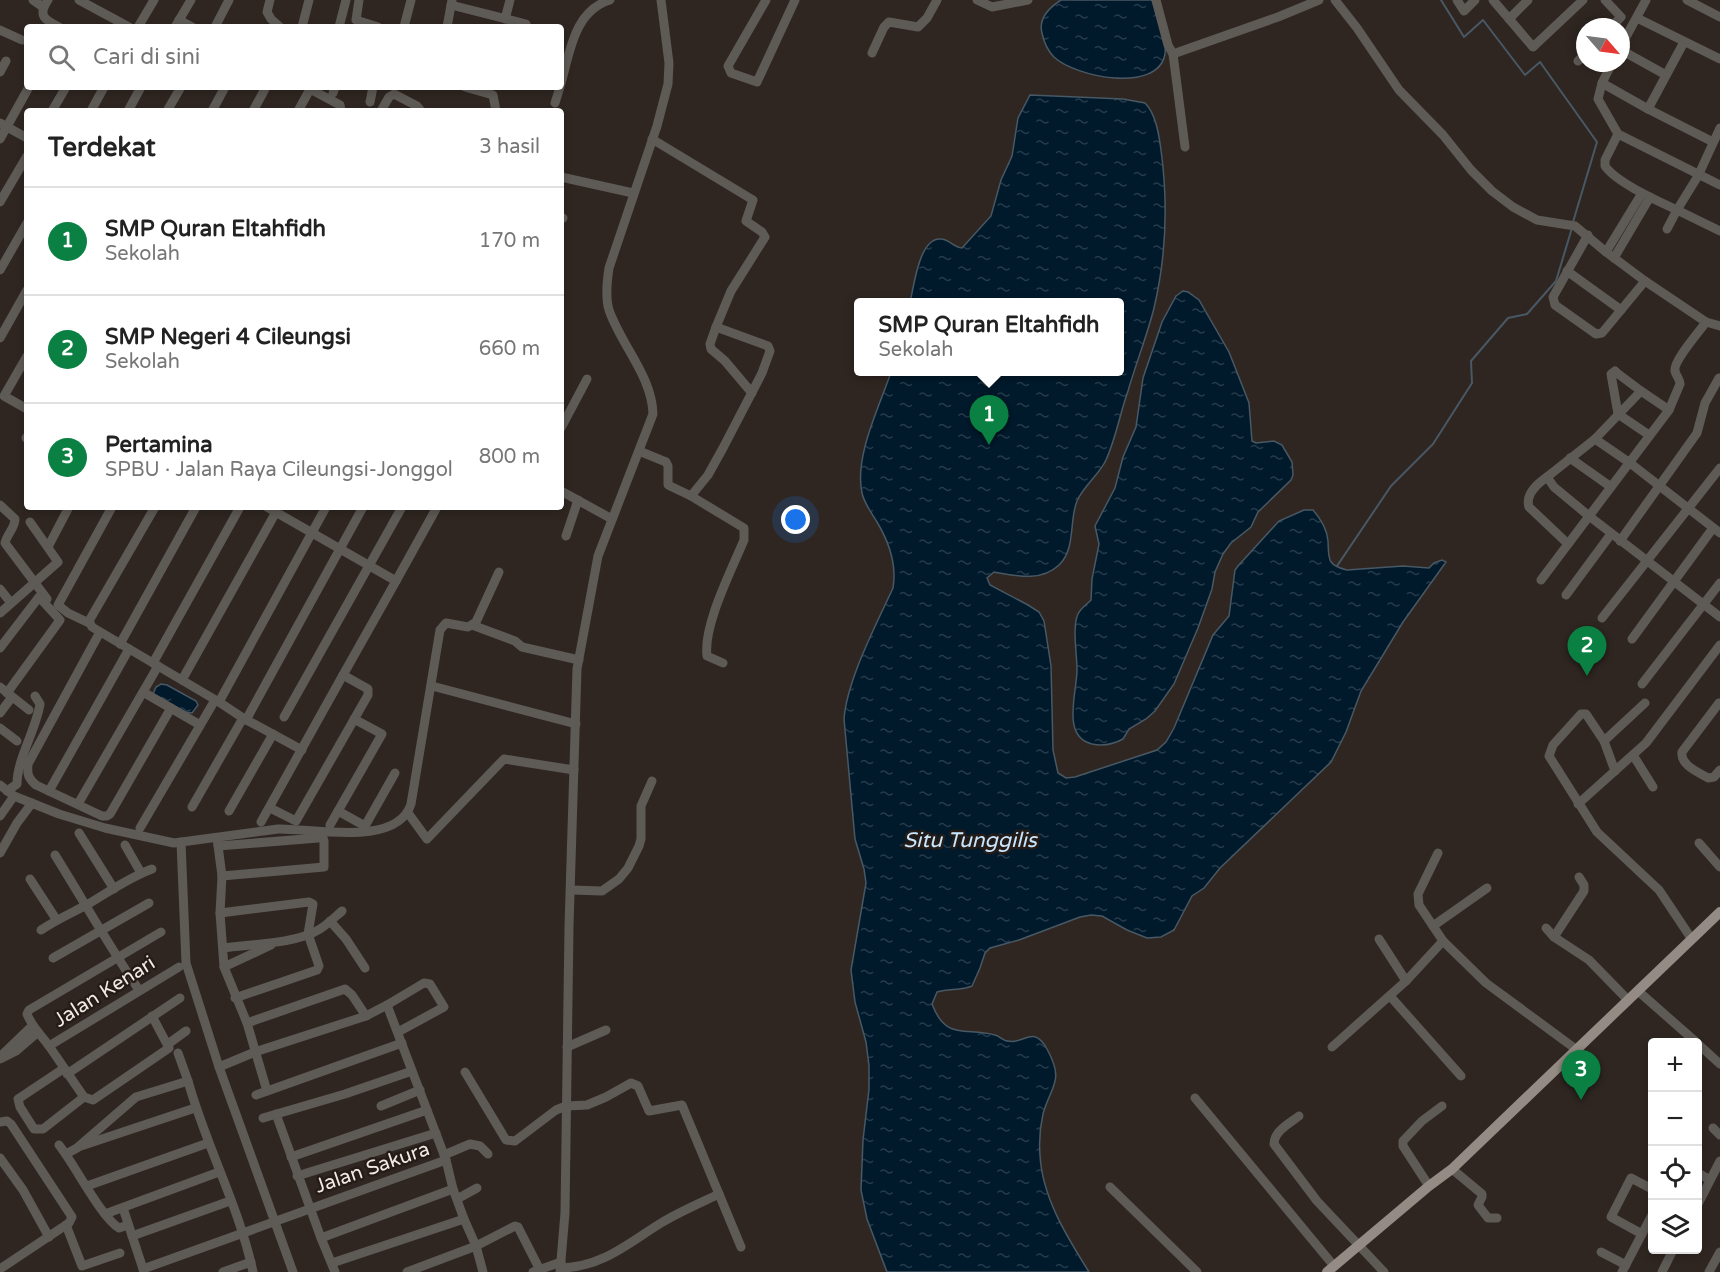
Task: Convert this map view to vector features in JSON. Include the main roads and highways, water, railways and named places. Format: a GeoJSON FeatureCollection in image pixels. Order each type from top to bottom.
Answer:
{"type":"FeatureCollection","features":[{"type":"Feature","properties":{"kind":"main road"},"geometry":{"type":"LineString","coordinates":[[1331,1269],[1429,1185],[1452,1169],[1720,912]]}},
{"type":"Feature","properties":{"kind":"water"},"geometry":{"type":"Polygon","coordinates":[[[1061,0],[1152,0],[1165,41],[1165,54],[1159,66],[1148,74],[1132,78],[1115,78],[1079,71],[1054,57],[1048,49],[1041,28],[1043,18],[1061,0]]]}},
{"type":"Feature","properties":{"kind":"water","name":"Situ Tunggilis"},"geometry":{"type":"Polygon","coordinates":[[[1030,95],[1123,99],[1145,103],[1152,113],[1158,131],[1165,189],[1165,229],[1154,308],[1109,452],[1103,465],[1077,501],[1068,551],[1059,565],[1044,574],[1028,576],[994,572],[987,578],[990,585],[1039,612],[1044,621],[1051,666],[1053,750],[1058,773],[1066,778],[1075,777],[1157,750],[1166,742],[1213,635],[1229,616],[1235,570],[1279,521],[1304,510],[1313,510],[1321,520],[1326,532],[1330,560],[1335,566],[1347,570],[1403,566],[1429,568],[1442,560],[1446,562],[1403,622],[1361,691],[1346,732],[1331,762],[1220,868],[1204,888],[1192,896],[1174,930],[1161,937],[1147,938],[1102,916],[1080,917],[1019,940],[990,948],[985,953],[972,986],[937,992],[932,1004],[937,1016],[950,1028],[995,1035],[1008,1041],[1033,1037],[1042,1042],[1047,1049],[1056,1076],[1041,1124],[1042,1171],[1045,1186],[1057,1216],[1089,1272],[887,1272],[867,1219],[861,1190],[869,1066],[866,1042],[855,1002],[851,970],[866,883],[855,839],[844,719],[856,670],[893,588],[894,579],[893,562],[888,545],[862,493],[860,479],[865,447],[890,376],[1124,376],[1124,298],[911,298],[919,264],[927,246],[941,239],[962,248],[991,216],[1001,180],[1012,156],[1018,118],[1030,95]]]}},
{"type":"Feature","properties":{"kind":"water"},"geometry":{"type":"Polygon","coordinates":[[[1183,291],[1199,300],[1229,352],[1249,403],[1252,441],[1256,443],[1274,441],[1282,445],[1292,462],[1293,475],[1291,480],[1258,512],[1251,527],[1231,543],[1223,554],[1215,572],[1212,589],[1198,628],[1174,684],[1155,711],[1129,729],[1123,739],[1108,744],[1092,744],[1082,740],[1074,723],[1077,670],[1076,619],[1080,610],[1091,600],[1092,579],[1099,544],[1095,526],[1115,488],[1123,457],[1136,427],[1143,378],[1162,322],[1176,296],[1183,291]]]}},
{"type":"Feature","properties":{"kind":"water"},"geometry":{"type":"Polygon","coordinates":[[[161,684],[196,701],[198,705],[192,713],[185,712],[153,694],[156,687],[161,684]]]}},
{"type":"Feature","properties":{"kind":"waterway"},"geometry":{"type":"LineString","coordinates":[[1441,0],[1464,37],[1483,20],[1525,75],[1540,62],[1597,142],[1573,222]]}},
{"type":"Feature","properties":{"kind":"waterway"},"geometry":{"type":"LineString","coordinates":[[1337,566],[1391,486],[1433,444],[1472,383],[1471,361],[1508,318],[1527,314],[1556,281],[1572,228]]}},
{"type":"Feature","properties":{"kind":"place","name":"SMP Quran Eltahfidh"},"geometry":{"type":"Point","coordinates":[989,445]}},
{"type":"Feature","properties":{"kind":"place","name":"SMP Negeri 4 Cileungsi"},"geometry":{"type":"Point","coordinates":[1587,676]}},
{"type":"Feature","properties":{"kind":"place","name":"Pertamina"},"geometry":{"type":"Point","coordinates":[1581,1100]}}]}
